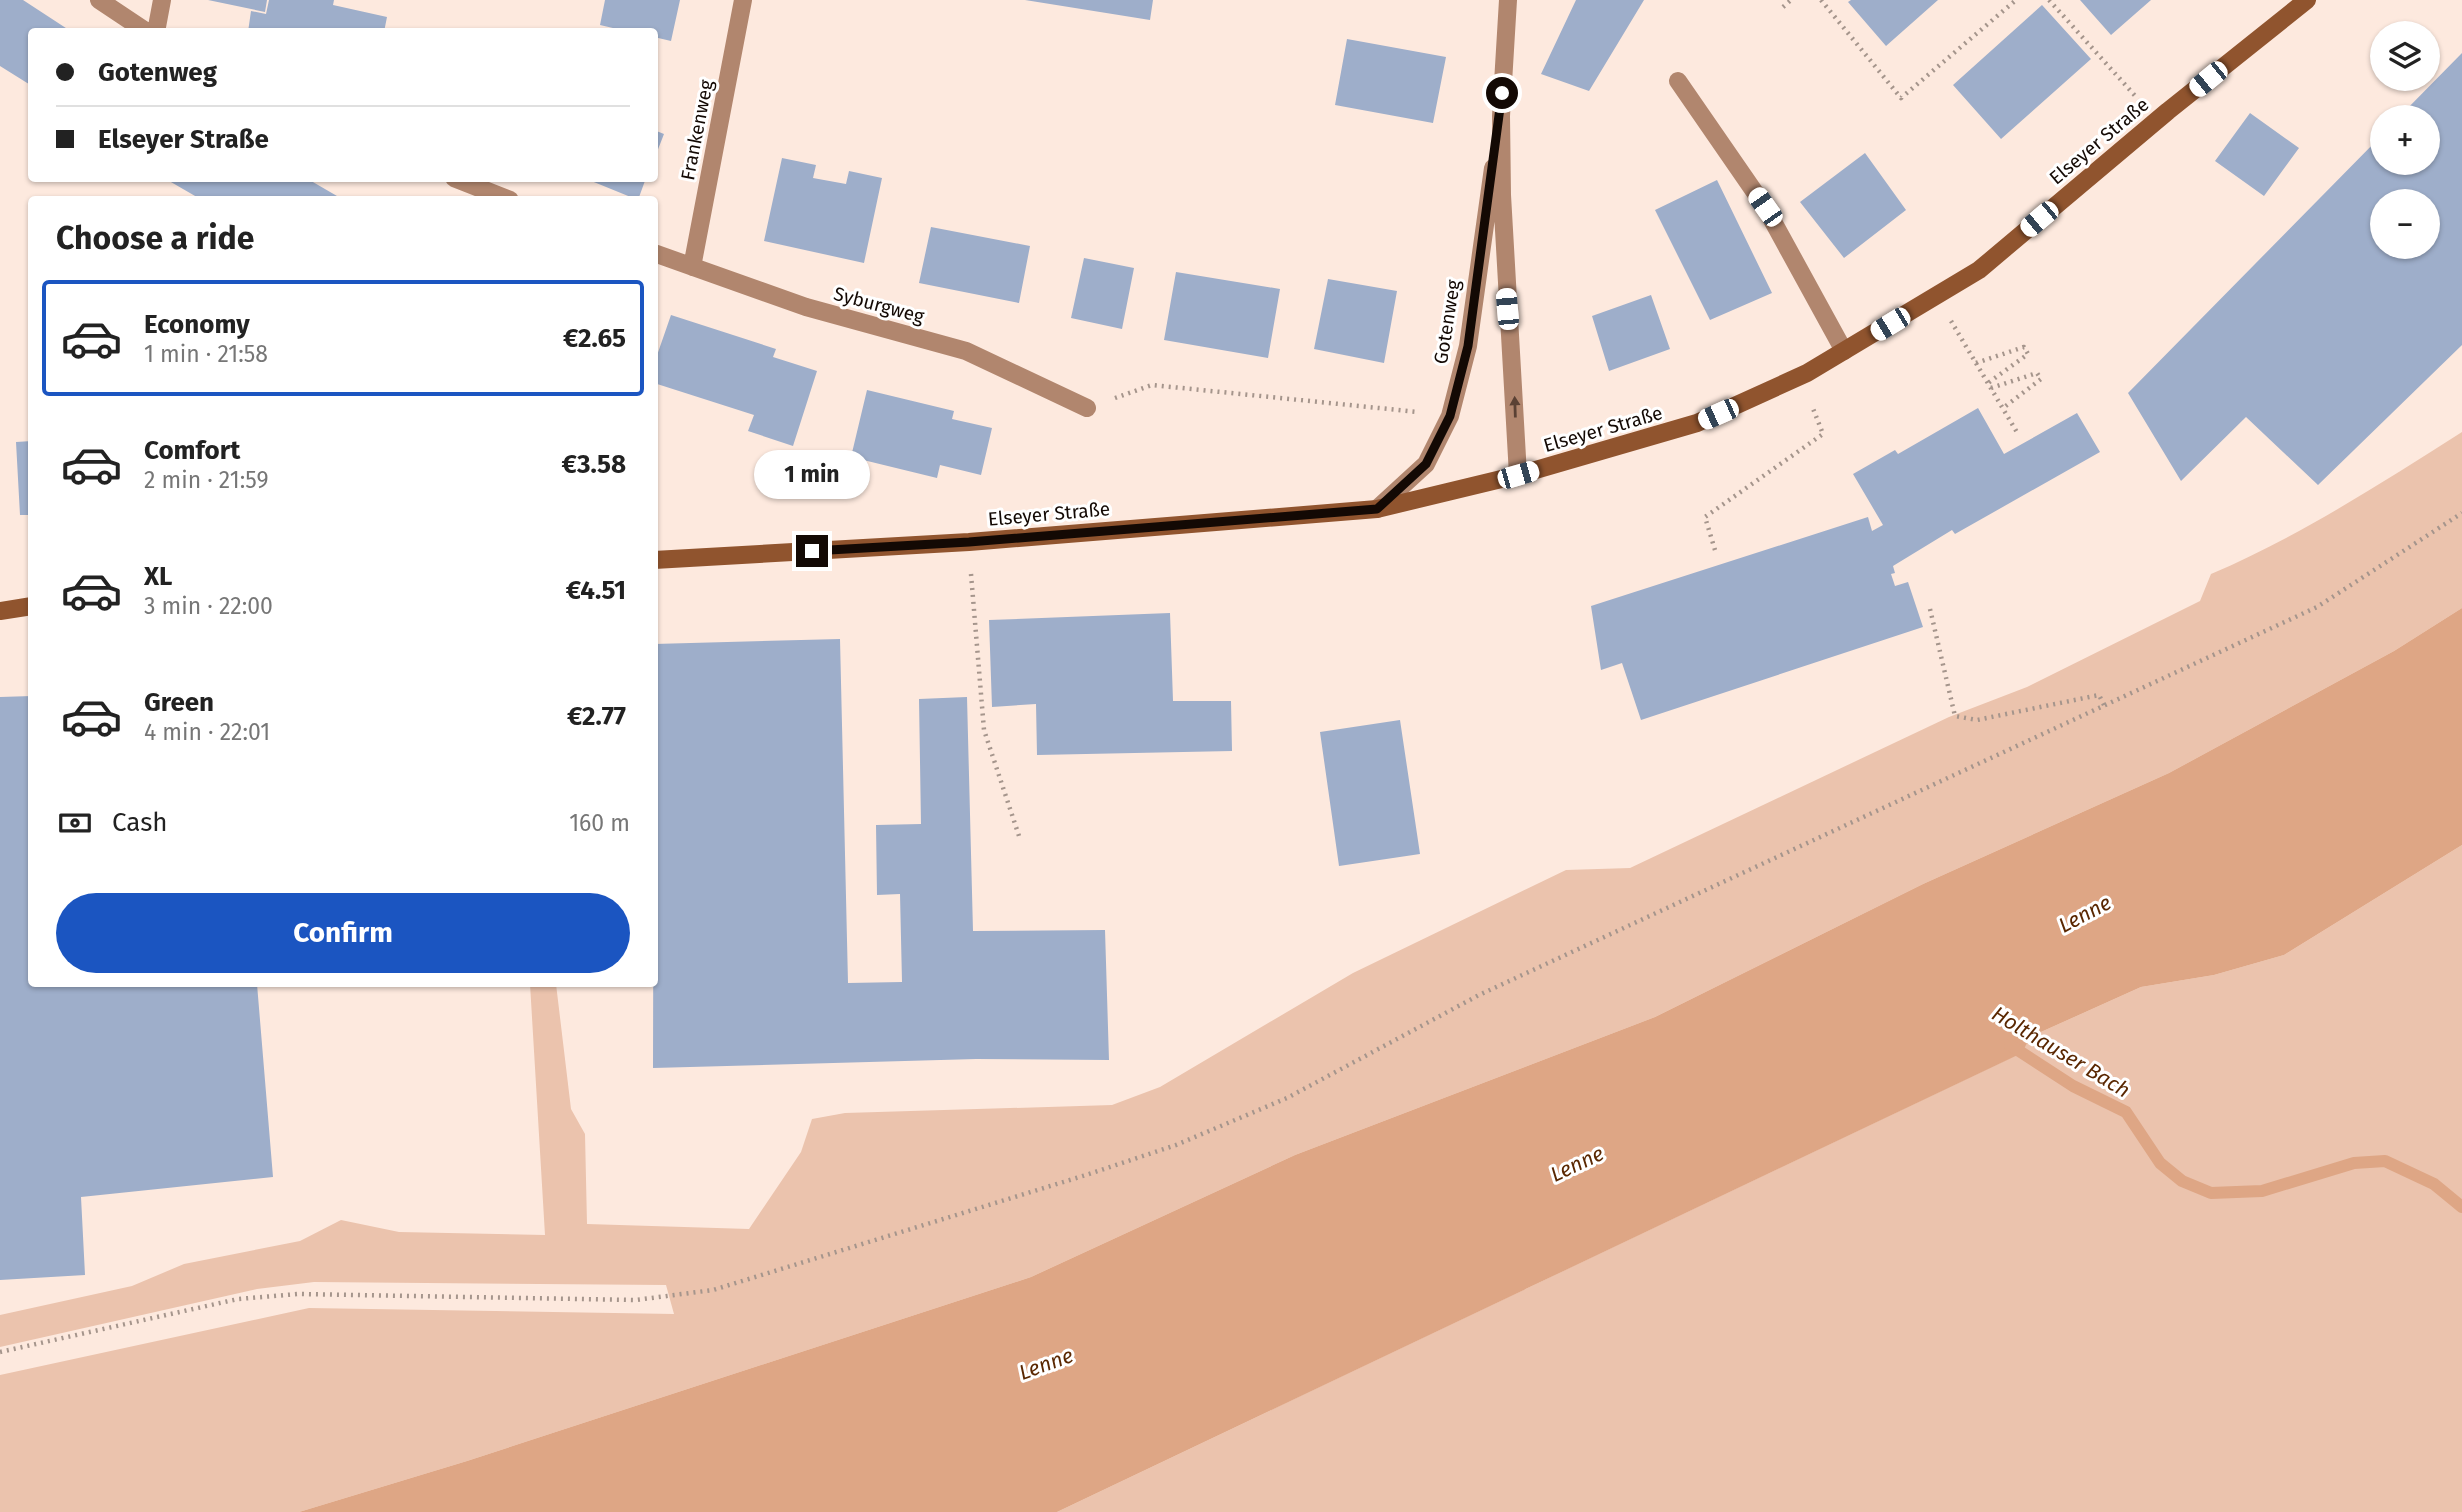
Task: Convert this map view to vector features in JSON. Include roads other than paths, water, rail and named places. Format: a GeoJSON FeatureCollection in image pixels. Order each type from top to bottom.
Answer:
{"type":"FeatureCollection","features":[{"type":"Feature","properties":{"kind":"main road","name":"Elseyer Straße"},"geometry":{"type":"LineString","coordinates":[[658,560],[969,542],[1377,509],[1518,475],[1697,423],[1800,377],[1979,270],[2157,121],[2308,0]]}},
{"type":"Feature","properties":{"kind":"main road"},"geometry":{"type":"LineString","coordinates":[[0,611],[28,607]]}},
{"type":"Feature","properties":{"kind":"street"},"geometry":{"type":"LineString","coordinates":[[99,0],[140,28]]}},
{"type":"Feature","properties":{"kind":"street"},"geometry":{"type":"LineString","coordinates":[[157,28],[162,0]]}},
{"type":"Feature","properties":{"kind":"street","name":"Frankenweg"},"geometry":{"type":"LineString","coordinates":[[692,267],[743,0]]}},
{"type":"Feature","properties":{"kind":"street","name":"Gotenweg"},"geometry":{"type":"LineString","coordinates":[[1377,509],[1426,464],[1450,416],[1468,346],[1501,116],[1508,0]]}},
{"type":"Feature","properties":{"kind":"street"},"geometry":{"type":"LineString","coordinates":[[1678,81],[1765,207],[1844,351]]}},
{"type":"Feature","properties":{"kind":"street","name":"Gotenweg"},"geometry":{"type":"LineString","coordinates":[[1501,116],[1505,283],[1514,384],[1518,475]]}},
{"type":"Feature","properties":{"kind":"street"},"geometry":{"type":"LineString","coordinates":[[464,182],[500,196]]}},
{"type":"Feature","properties":{"kind":"street","name":"Syburgweg"},"geometry":{"type":"LineString","coordinates":[[658,254],[806,307],[966,351],[1087,408]]}},
{"type":"Feature","properties":{"kind":"water","name":"Lenne"},"geometry":{"type":"Polygon","coordinates":[[[2462,608],[2462,845],[2284,955],[2214,975],[2141,987],[2030,1037],[2022,1053],[1057,1512],[299,1512],[467,1461],[1031,1277],[1295,1155],[1655,1017],[1923,884],[2169,773],[2394,651],[2462,608]]]}},
{"type":"Feature","properties":{"kind":"waterway","name":"Holthauser Bach"},"geometry":{"type":"LineString","coordinates":[[2010,1045],[2073,1086],[2126,1112],[2160,1163],[2182,1181],[2211,1193],[2262,1191],[2354,1163],[2385,1161],[2434,1184],[2462,1207]]}}]}
